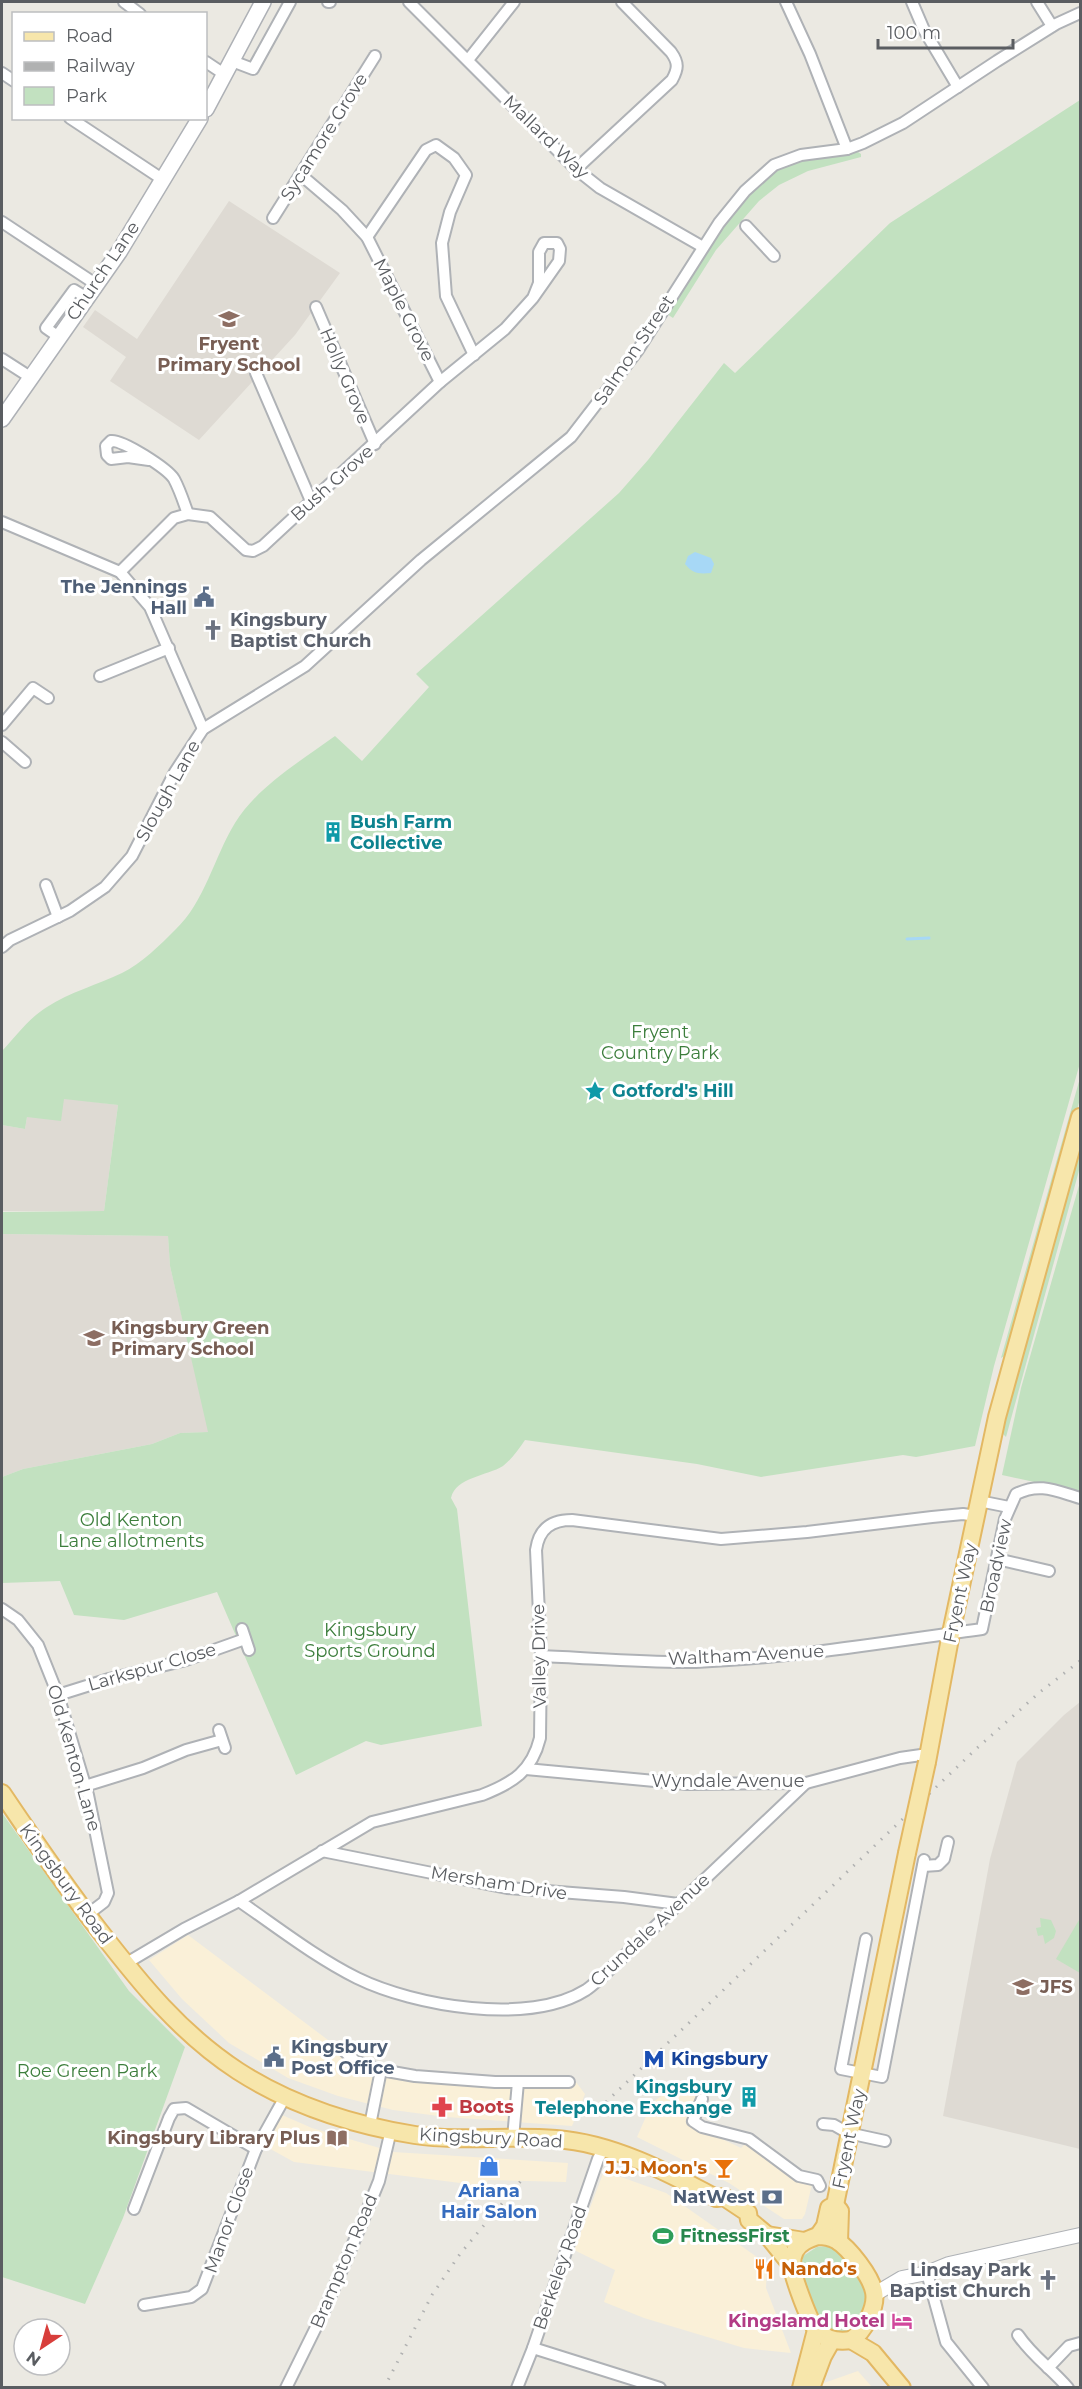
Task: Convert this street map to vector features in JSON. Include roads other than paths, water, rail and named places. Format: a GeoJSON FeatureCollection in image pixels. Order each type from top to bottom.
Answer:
{"type":"FeatureCollection","features":[{"type":"Feature","properties":{"kind":"main road"},"geometry":{"type":"LineString","coordinates":[[207,107],[263,2]]}},
{"type":"Feature","properties":{"kind":"main road","name":"Church Lane"},"geometry":{"type":"LineString","coordinates":[[3,413],[97,285],[199,120]]}},
{"type":"Feature","properties":{"kind":"main road","name":"Fryent Way"},"geometry":{"type":"LineString","coordinates":[[835,2205],[951,1633],[1006,1380],[1080,1117]]}},
{"type":"Feature","properties":{"kind":"main road","name":"Kingsbury Road"},"geometry":{"type":"LineString","coordinates":[[2,1793],[87,1915],[158,2004],[182,2028],[238,2071],[285,2097],[334,2116],[391,2130],[452,2138],[558,2139],[604,2148],[669,2174],[716,2198],[724,2197],[748,2213],[749,2220],[767,2235],[792,2266]]}},
{"type":"Feature","properties":{"kind":"main road","name":"Fryent Way"},"geometry":{"type":"LineString","coordinates":[[811,2239],[825,2226],[829,2208],[835,2205]]}},
{"type":"Feature","properties":{"kind":"main road","name":"Fryent Way"},"geometry":{"type":"LineString","coordinates":[[835,2205],[840,2211],[839,2242]]}},
{"type":"Feature","properties":{"kind":"main road"},"geometry":{"type":"LineString","coordinates":[[767,2235],[839,2242],[868,2275],[874,2294],[864,2327],[851,2340]]}},
{"type":"Feature","properties":{"kind":"main road"},"geometry":{"type":"LineString","coordinates":[[811,2239],[794,2253],[792,2266],[808,2316],[816,2330],[832,2340],[851,2340],[873,2353],[902,2388]]}},
{"type":"Feature","properties":{"kind":"main road"},"geometry":{"type":"LineString","coordinates":[[864,2327],[873,2353]]}},
{"type":"Feature","properties":{"kind":"main road"},"geometry":{"type":"LineString","coordinates":[[801,2388],[816,2330]]}},
{"type":"Feature","properties":{"kind":"main road"},"geometry":{"type":"LineString","coordinates":[[811,2388],[823,2356],[832,2340]]}},
{"type":"Feature","properties":{"kind":"street"},"geometry":{"type":"LineString","coordinates":[[124,2],[137,12]]}},
{"type":"Feature","properties":{"kind":"street"},"geometry":{"type":"LineString","coordinates":[[207,62],[228,68],[253,69],[290,2]]}},
{"type":"Feature","properties":{"kind":"street","name":"Mallard Way"},"geometry":{"type":"LineString","coordinates":[[409,2],[576,169],[600,188],[703,247]]}},
{"type":"Feature","properties":{"kind":"street"},"geometry":{"type":"LineString","coordinates":[[468,60],[514,2]]}},
{"type":"Feature","properties":{"kind":"street"},"geometry":{"type":"LineString","coordinates":[[576,169],[672,80],[677,70],[677,60],[671,52],[622,2]]}},
{"type":"Feature","properties":{"kind":"street"},"geometry":{"type":"LineString","coordinates":[[786,2],[810,54],[848,149]]}},
{"type":"Feature","properties":{"kind":"street"},"geometry":{"type":"LineString","coordinates":[[912,2],[924,30],[958,87]]}},
{"type":"Feature","properties":{"kind":"street"},"geometry":{"type":"LineString","coordinates":[[1037,2],[1053,26]]}},
{"type":"Feature","properties":{"kind":"street","name":"Salmon Street"},"geometry":{"type":"LineString","coordinates":[[203,729],[305,666],[421,560],[571,437],[638,350],[718,223],[745,191],[774,165],[801,154],[848,149],[863,143],[903,123],[1053,26],[1080,13]]}},
{"type":"Feature","properties":{"kind":"street","name":"Sycamore Grove"},"geometry":{"type":"LineString","coordinates":[[273,218],[375,56]]}},
{"type":"Feature","properties":{"kind":"street"},"geometry":{"type":"LineString","coordinates":[[73,120],[162,180]]}},
{"type":"Feature","properties":{"kind":"street","name":"Maple Grove"},"geometry":{"type":"LineString","coordinates":[[367,237],[426,150],[436,145],[454,158],[466,176],[450,212],[442,243],[446,296],[474,355]]}},
{"type":"Feature","properties":{"kind":"street","name":"Maple Grove"},"geometry":{"type":"LineString","coordinates":[[301,175],[342,210],[367,237],[440,382]]}},
{"type":"Feature","properties":{"kind":"street"},"geometry":{"type":"LineString","coordinates":[[2,222],[97,285]]}},
{"type":"Feature","properties":{"kind":"street"},"geometry":{"type":"LineString","coordinates":[[746,226],[774,256]]}},
{"type":"Feature","properties":{"kind":"street","name":"Bush Grove"},"geometry":{"type":"LineString","coordinates":[[188,514],[210,517],[246,550],[263,546],[440,382],[505,329],[533,298],[559,261],[561,249],[557,243],[544,243],[538,252],[539,283],[533,298]]}},
{"type":"Feature","properties":{"kind":"street","name":"Holly Grove"},"geometry":{"type":"LineString","coordinates":[[316,307],[375,444]]}},
{"type":"Feature","properties":{"kind":"street"},"geometry":{"type":"LineString","coordinates":[[2,359],[30,377]]}},
{"type":"Feature","properties":{"kind":"street"},"geometry":{"type":"LineString","coordinates":[[256,373],[311,501]]}},
{"type":"Feature","properties":{"kind":"street"},"geometry":{"type":"LineString","coordinates":[[120,572],[174,518],[188,514],[173,477],[149,460]]}},
{"type":"Feature","properties":{"kind":"street","name":"Slough Lane"},"geometry":{"type":"LineString","coordinates":[[2,522],[120,572],[150,607],[203,729],[175,772],[132,856],[105,887],[58,917],[10,940],[2,947]]}},
{"type":"Feature","properties":{"kind":"street"},"geometry":{"type":"LineString","coordinates":[[100,676],[169,648]]}},
{"type":"Feature","properties":{"kind":"street"},"geometry":{"type":"LineString","coordinates":[[2,725],[33,688],[48,698]]}},
{"type":"Feature","properties":{"kind":"street"},"geometry":{"type":"LineString","coordinates":[[2,742],[25,762]]}},
{"type":"Feature","properties":{"kind":"street"},"geometry":{"type":"LineString","coordinates":[[46,885],[58,917]]}},
{"type":"Feature","properties":{"kind":"street","name":"Broadview"},"geometry":{"type":"LineString","coordinates":[[951,1633],[982,1629],[1008,1507],[1016,1494],[1029,1487],[1044,1488],[1080,1498]]}},
{"type":"Feature","properties":{"kind":"street","name":"Broadview"},"geometry":{"type":"LineString","coordinates":[[978,1508],[1008,1507]]}},
{"type":"Feature","properties":{"kind":"street","name":"Valley Drive"},"geometry":{"type":"LineString","coordinates":[[125,1964],[372,1822],[482,1795],[499,1788],[526,1769],[537,1751],[540,1738],[541,1656],[536,1550],[537,1540],[548,1525],[558,1520],[572,1520],[721,1539],[807,1532],[932,1517],[978,1508]]}},
{"type":"Feature","properties":{"kind":"street"},"geometry":{"type":"LineString","coordinates":[[997,1558],[1049,1571]]}},
{"type":"Feature","properties":{"kind":"street","name":"Old Kenton Lane"},"geometry":{"type":"LineString","coordinates":[[2,1609],[18,1620],[38,1646],[58,1695],[85,1786],[108,1893],[104,1902],[87,1915]]}},
{"type":"Feature","properties":{"kind":"street","name":"Waltham Avenue"},"geometry":{"type":"LineString","coordinates":[[541,1656],[694,1662],[830,1650],[951,1633]]}},
{"type":"Feature","properties":{"kind":"street","name":"Larkspur Close"},"geometry":{"type":"LineString","coordinates":[[58,1695],[109,1679],[186,1660],[245,1639]]}},
{"type":"Feature","properties":{"kind":"street"},"geometry":{"type":"LineString","coordinates":[[85,1786],[222,1739]]}},
{"type":"Feature","properties":{"kind":"street","name":"Wyndale Avenue"},"geometry":{"type":"LineString","coordinates":[[526,1769],[687,1784],[806,1783],[900,1758],[927,1758]]}},
{"type":"Feature","properties":{"kind":"street","name":"Crundale Avenue"},"geometry":{"type":"LineString","coordinates":[[239,1900],[336,1966],[387,1991],[460,2008],[501,2008],[560,2001],[585,1990],[806,1783]]}},
{"type":"Feature","properties":{"kind":"street"},"geometry":{"type":"LineString","coordinates":[[907,1857],[938,1865],[944,1859],[948,1842]]}},
{"type":"Feature","properties":{"kind":"street","name":"Mersham Drive"},"geometry":{"type":"LineString","coordinates":[[322,1851],[507,1888],[624,1897],[678,1904]]}},
{"type":"Feature","properties":{"kind":"street","name":"Fryent Way"},"geometry":{"type":"LineString","coordinates":[[863,2073],[882,2077],[924,1863]]}},
{"type":"Feature","properties":{"kind":"street"},"geometry":{"type":"LineString","coordinates":[[863,2073],[841,2069],[866,1939]]}},
{"type":"Feature","properties":{"kind":"street"},"geometry":{"type":"LineString","coordinates":[[340,2047],[356,2061],[381,2070],[415,2076],[518,2082],[569,2082]]}},
{"type":"Feature","properties":{"kind":"street"},"geometry":{"type":"LineString","coordinates":[[370,2125],[381,2070]]}},
{"type":"Feature","properties":{"kind":"street"},"geometry":{"type":"LineString","coordinates":[[513,2138],[518,2082]]}},
{"type":"Feature","properties":{"kind":"street","name":"Manor Close"},"geometry":{"type":"LineString","coordinates":[[144,2305],[191,2296],[202,2289],[256,2149],[285,2097]]}},
{"type":"Feature","properties":{"kind":"street"},"geometry":{"type":"LineString","coordinates":[[702,2099],[693,2121],[702,2127],[748,2139],[799,2176],[817,2180],[820,2186]]}},
{"type":"Feature","properties":{"kind":"street"},"geometry":{"type":"LineString","coordinates":[[134,2209],[174,2109],[182,2107],[256,2149]]}},
{"type":"Feature","properties":{"kind":"street"},"geometry":{"type":"LineString","coordinates":[[823,2124],[834,2125],[848,2133],[885,2141]]}},
{"type":"Feature","properties":{"kind":"street","name":"Brampton Road"},"geometry":{"type":"LineString","coordinates":[[286,2388],[364,2218],[379,2181],[391,2130]]}},
{"type":"Feature","properties":{"kind":"street","name":"Berkeley Road"},"geometry":{"type":"LineString","coordinates":[[517,2388],[533,2348],[582,2203],[604,2148]]}},
{"type":"Feature","properties":{"kind":"street"},"geometry":{"type":"LineString","coordinates":[[874,2294],[896,2281],[927,2273],[949,2264],[1079,2237]]}},
{"type":"Feature","properties":{"kind":"street"},"geometry":{"type":"LineString","coordinates":[[927,2273],[946,2342],[983,2388]]}},
{"type":"Feature","properties":{"kind":"street"},"geometry":{"type":"LineString","coordinates":[[868,2275],[896,2281]]}},
{"type":"Feature","properties":{"kind":"street"},"geometry":{"type":"LineString","coordinates":[[1018,2335],[1037,2360],[1068,2388]]}},
{"type":"Feature","properties":{"kind":"street"},"geometry":{"type":"LineString","coordinates":[[1048,2368],[1069,2346],[1080,2343]]}},
{"type":"Feature","properties":{"kind":"street"},"geometry":{"type":"LineString","coordinates":[[533,2348],[660,2388]]}},
{"type":"Feature","properties":{"kind":"water"},"geometry":{"type":"Polygon","coordinates":[[[695,552],[711,558],[714,564],[711,573],[696,573],[685,564],[688,556],[695,552]]]}},
{"type":"Feature","properties":{"kind":"waterway"},"geometry":{"type":"LineString","coordinates":[[907,939],[929,938]]}},
{"type":"Feature","properties":{"kind":"railway"},"geometry":{"type":"LineString","coordinates":[[606,2102],[975,1750],[1040,1692],[1080,1661]]}},
{"type":"Feature","properties":{"kind":"railway"},"geometry":{"type":"LineString","coordinates":[[384,2388],[432,2295],[460,2254],[525,2176]]}},
{"type":"Feature","properties":{"kind":"place","name":"Fryent Primary School"},"geometry":{"type":"Point","coordinates":[229,319]}},
{"type":"Feature","properties":{"kind":"place","name":"The Jennings Hall"},"geometry":{"type":"Point","coordinates":[204,597]}},
{"type":"Feature","properties":{"kind":"place","name":"Kingsbury Baptist Church"},"geometry":{"type":"Point","coordinates":[213,630]}},
{"type":"Feature","properties":{"kind":"place","name":"Bush Farm Collective"},"geometry":{"type":"Point","coordinates":[333,832]}},
{"type":"Feature","properties":{"kind":"place","name":"Gotford's Hill"},"geometry":{"type":"Point","coordinates":[595,1091]}},
{"type":"Feature","properties":{"kind":"place","name":"Kingsbury Green Primary School"},"geometry":{"type":"Point","coordinates":[94,1338]}},
{"type":"Feature","properties":{"kind":"place","name":"JFS"},"geometry":{"type":"Point","coordinates":[1023,1987]}},
{"type":"Feature","properties":{"kind":"place","name":"Kingsbury Post Office"},"geometry":{"type":"Point","coordinates":[274,2057]}},
{"type":"Feature","properties":{"kind":"place","name":"Kingsbury"},"geometry":{"type":"Point","coordinates":[654,2059]}},
{"type":"Feature","properties":{"kind":"place","name":"Kingsbury Telephone Exchange"},"geometry":{"type":"Point","coordinates":[749,2097]}},
{"type":"Feature","properties":{"kind":"place","name":"Boots"},"geometry":{"type":"Point","coordinates":[442,2107]}},
{"type":"Feature","properties":{"kind":"place","name":"Kingsbury Library Plus"},"geometry":{"type":"Point","coordinates":[337,2138]}},
{"type":"Feature","properties":{"kind":"place","name":"Ariana Hair Salon"},"geometry":{"type":"Point","coordinates":[489,2166]}},
{"type":"Feature","properties":{"kind":"place","name":"J.J. Moon's"},"geometry":{"type":"Point","coordinates":[724,2168]}},
{"type":"Feature","properties":{"kind":"place","name":"NatWest"},"geometry":{"type":"Point","coordinates":[772,2197]}},
{"type":"Feature","properties":{"kind":"place","name":"FitnessFirst"},"geometry":{"type":"Point","coordinates":[663,2236]}},
{"type":"Feature","properties":{"kind":"place","name":"Nando's"},"geometry":{"type":"Point","coordinates":[764,2269]}},
{"type":"Feature","properties":{"kind":"place","name":"Lindsay Park Baptist Church"},"geometry":{"type":"Point","coordinates":[1048,2280]}},
{"type":"Feature","properties":{"kind":"place","name":"Kingslamd Hotel"},"geometry":{"type":"Point","coordinates":[902,2321]}},
{"type":"Feature","properties":{"kind":"park label","name":"Fryent Country Park"},"geometry":{"type":"Point","coordinates":[660,1042]}},
{"type":"Feature","properties":{"kind":"park label","name":"Old Kenton Lane allotments"},"geometry":{"type":"Point","coordinates":[131,1530]}},
{"type":"Feature","properties":{"kind":"park label","name":"Kingsbury Sports Ground"},"geometry":{"type":"Point","coordinates":[370,1640]}},
{"type":"Feature","properties":{"kind":"park label","name":"Roe Green Park"},"geometry":{"type":"Point","coordinates":[87,2071]}}]}
